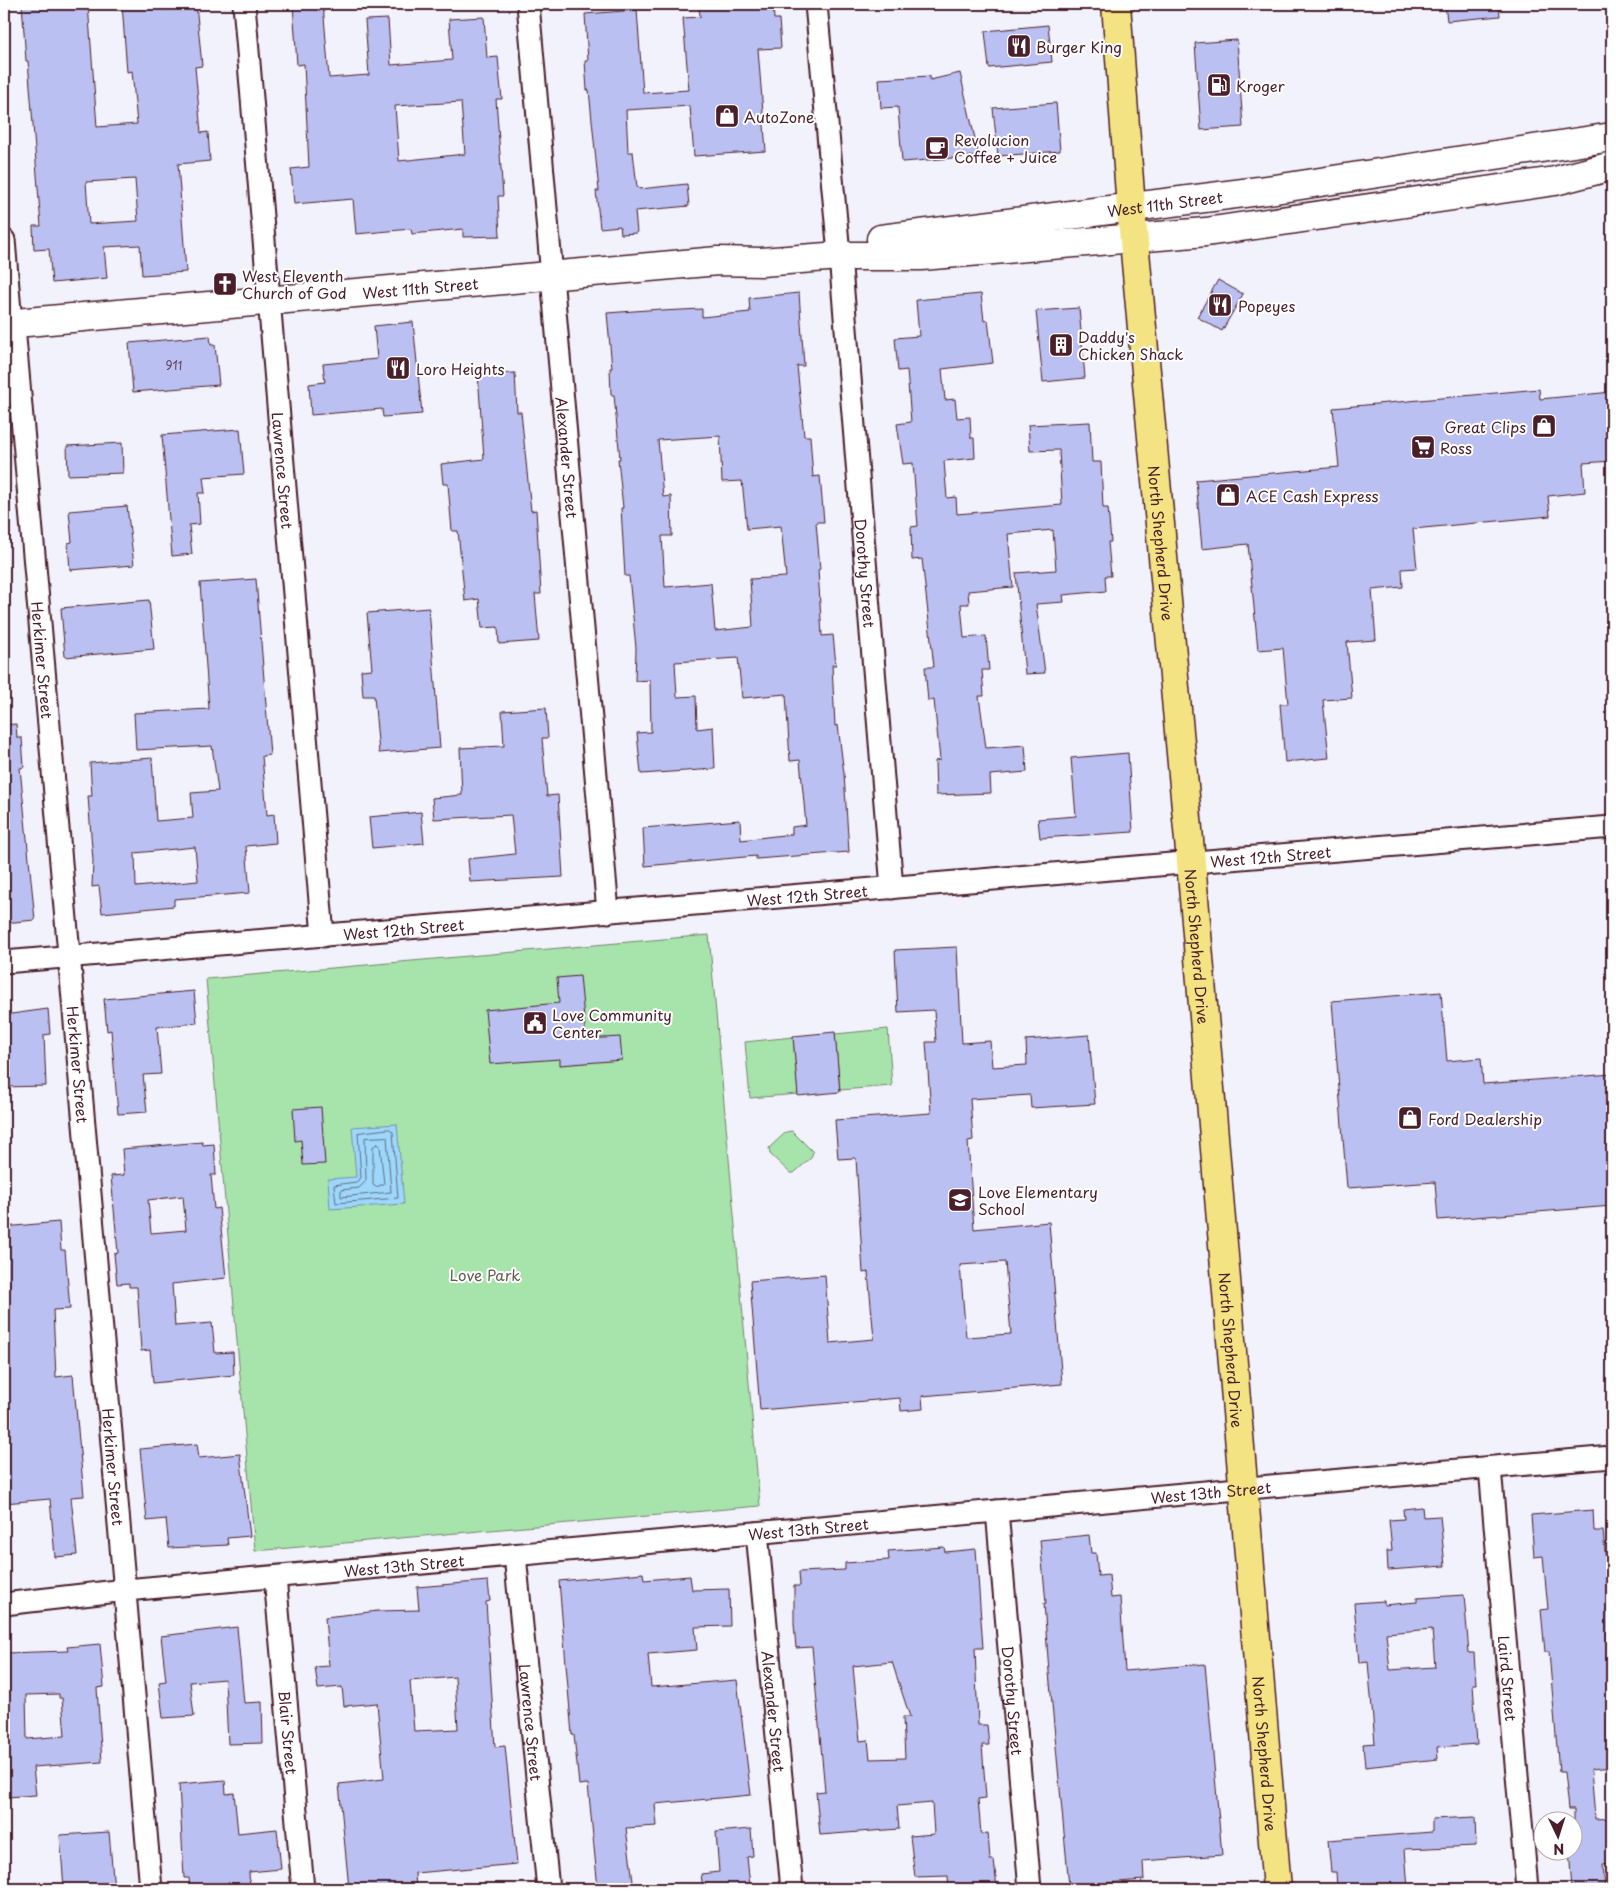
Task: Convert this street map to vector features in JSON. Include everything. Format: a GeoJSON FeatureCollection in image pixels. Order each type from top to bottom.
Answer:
{"type":"FeatureCollection","features":[{"type":"Feature","properties":{"kind":"main road","name":"North Shepherd Drive"},"geometry":{"type":"LineString","coordinates":[[1116,4],[1131,208],[1191,862],[1277,1889]]}},
{"type":"Feature","properties":{"kind":"main road","name":"West 11th Street"},"geometry":{"type":"LineString","coordinates":[[839,250],[920,236],[1275,190],[1612,138]]}},
{"type":"Feature","properties":{"kind":"main road"},"geometry":{"type":"LineString","coordinates":[[1414,202],[1444,181],[1518,165],[1556,147]]}},
{"type":"Feature","properties":{"kind":"main road","name":"West 11th Street"},"geometry":{"type":"LineString","coordinates":[[7,324],[718,261],[764,250],[839,250],[921,256],[1206,232],[1272,224],[1555,181],[1612,166]]}},
{"type":"Feature","properties":{"kind":"main road"},"geometry":{"type":"LineString","coordinates":[[1272,224],[1313,204],[1370,192],[1403,170]]}},
{"type":"Feature","properties":{"kind":"street","name":"Lawrence Street"},"geometry":{"type":"LineString","coordinates":[[244,4],[323,936]]}},
{"type":"Feature","properties":{"kind":"street","name":"Alexander Street"},"geometry":{"type":"LineString","coordinates":[[528,4],[608,912]]}},
{"type":"Feature","properties":{"kind":"street","name":"Dorothy Street"},"geometry":{"type":"LineString","coordinates":[[816,4],[839,250],[892,888]]}},
{"type":"Feature","properties":{"kind":"street","name":"Herkimer Street"},"geometry":{"type":"LineString","coordinates":[[4,240],[7,324],[15,338],[151,1889]]}},
{"type":"Feature","properties":{"kind":"street","name":"West 12th Street"},"geometry":{"type":"LineString","coordinates":[[4,962],[1612,826]]}},
{"type":"Feature","properties":{"kind":"street","name":"West 13th Street"},"geometry":{"type":"LineString","coordinates":[[4,1604],[126,1590],[1612,1457]]}},
{"type":"Feature","properties":{"kind":"street","name":"Laird Street"},"geometry":{"type":"LineString","coordinates":[[1490,1468],[1527,1889]]}},
{"type":"Feature","properties":{"kind":"street","name":"Dorothy Street"},"geometry":{"type":"LineString","coordinates":[[997,1511],[1030,1889]]}},
{"type":"Feature","properties":{"kind":"street","name":"Alexander Street"},"geometry":{"type":"LineString","coordinates":[[757,1533],[792,1889]]}},
{"type":"Feature","properties":{"kind":"street","name":"Lawrence Street"},"geometry":{"type":"LineString","coordinates":[[515,1555],[548,1889]]}},
{"type":"Feature","properties":{"kind":"street","name":"Blair Street"},"geometry":{"type":"LineString","coordinates":[[276,1577],[303,1889]]}},
{"type":"Feature","properties":{"kind":"green space","name":"Love Park"},"geometry":{"type":"Polygon","coordinates":[[[709,935],[760,1506],[255,1551],[206,979],[709,935]]]}},
{"type":"Feature","properties":{"kind":"green space"},"geometry":{"type":"Polygon","coordinates":[[[888,1029],[892,1086],[840,1090],[835,1034],[888,1029]]]}},
{"type":"Feature","properties":{"kind":"green space"},"geometry":{"type":"Polygon","coordinates":[[[793,1037],[798,1094],[750,1098],[745,1042],[793,1037]]]}},
{"type":"Feature","properties":{"kind":"green space"},"geometry":{"type":"Polygon","coordinates":[[[792,1131],[813,1152],[811,1158],[794,1173],[790,1173],[770,1154],[769,1148],[786,1132],[792,1131]]]}},
{"type":"Feature","properties":{"kind":"water"},"geometry":{"type":"Polygon","coordinates":[[[397,1124],[404,1204],[330,1209],[328,1179],[356,1177],[352,1127],[397,1124]]]}},
{"type":"Feature","properties":{"kind":"building"},"geometry":{"type":"Polygon","coordinates":[[[22,4],[88,4],[97,127],[137,124],[132,71],[127,72],[122,4],[196,4],[202,66],[195,67],[201,133],[208,132],[210,161],[178,164],[186,272],[142,275],[140,245],[104,247],[107,278],[52,283],[49,249],[34,250],[33,226],[41,226],[28,61],[26,61],[22,4]],[[135,179],[86,182],[89,224],[138,221],[135,179]]]}},
{"type":"Feature","properties":{"kind":"building"},"geometry":{"type":"Polygon","coordinates":[[[293,4],[323,4],[329,78],[369,75],[365,20],[388,19],[391,65],[452,60],[449,19],[484,17],[487,58],[498,57],[502,99],[496,99],[503,196],[498,196],[500,236],[463,237],[463,229],[412,234],[411,229],[356,234],[353,199],[294,204],[291,169],[309,167],[304,64],[297,65],[293,4]],[[461,102],[395,106],[399,161],[465,154],[461,102]]]}},
{"type":"Feature","properties":{"kind":"building"},"geometry":{"type":"Polygon","coordinates":[[[699,4],[773,4],[774,19],[779,19],[781,48],[758,49],[766,151],[694,156],[690,106],[626,110],[628,152],[633,152],[637,187],[640,189],[687,184],[689,206],[635,211],[637,233],[621,234],[620,226],[600,228],[596,191],[599,191],[589,90],[587,90],[585,61],[588,61],[585,14],[637,10],[643,93],[689,90],[683,18],[700,17],[699,4]]]}},
{"type":"Feature","properties":{"kind":"building"},"geometry":{"type":"Polygon","coordinates":[[[1445,4],[1499,4],[1500,16],[1447,21],[1445,4]]]}},
{"type":"Feature","properties":{"kind":"building","name":"Burger King"},"geometry":{"type":"Polygon","coordinates":[[[1048,25],[1052,62],[989,68],[985,31],[1048,25]]]}},
{"type":"Feature","properties":{"kind":"building","name":"Kroger"},"geometry":{"type":"Polygon","coordinates":[[[1237,40],[1243,127],[1201,130],[1195,43],[1237,40]]]}},
{"type":"Feature","properties":{"kind":"building"},"geometry":{"type":"Polygon","coordinates":[[[960,73],[979,156],[902,162],[898,107],[881,108],[879,79],[930,76],[930,80],[960,73]]]}},
{"type":"Feature","properties":{"kind":"building"},"geometry":{"type":"Polygon","coordinates":[[[1056,103],[1060,151],[998,156],[993,108],[1056,103]]]}},
{"type":"Feature","properties":{"kind":"building","name":"Popeyes"},"geometry":{"type":"Polygon","coordinates":[[[1218,280],[1243,294],[1222,331],[1197,317],[1218,280]]]}},
{"type":"Feature","properties":{"kind":"building"},"geometry":{"type":"Polygon","coordinates":[[[799,293],[804,366],[797,366],[804,436],[810,436],[813,477],[820,476],[824,522],[816,522],[820,569],[818,570],[822,636],[833,635],[836,665],[832,665],[835,726],[838,725],[844,774],[849,852],[756,859],[756,856],[645,866],[643,828],[740,820],[741,840],[792,834],[792,827],[806,825],[800,760],[790,761],[786,694],[742,698],[738,658],[675,662],[677,697],[696,696],[697,729],[713,727],[715,769],[641,774],[637,733],[651,732],[650,680],[635,681],[636,648],[629,576],[625,576],[621,508],[623,508],[618,459],[620,459],[614,395],[611,395],[610,368],[612,368],[607,313],[661,309],[661,311],[702,309],[702,317],[750,312],[749,298],[799,293]],[[720,436],[658,440],[663,497],[671,496],[672,536],[662,536],[665,587],[711,583],[715,631],[753,627],[750,579],[786,577],[781,526],[747,529],[742,481],[722,482],[720,436]]]}},
{"type":"Feature","properties":{"kind":"building"},"geometry":{"type":"Polygon","coordinates":[[[981,294],[984,321],[988,320],[993,363],[942,369],[945,400],[955,399],[957,418],[970,417],[971,438],[974,438],[975,458],[944,461],[947,498],[956,497],[957,514],[1062,505],[1059,450],[1030,451],[1028,425],[1090,422],[1092,462],[1101,462],[1103,508],[1108,508],[1111,576],[1105,576],[1106,591],[1063,595],[1064,602],[1036,604],[1045,673],[1025,674],[1016,573],[1056,570],[1053,530],[1008,534],[1013,587],[968,591],[969,604],[961,604],[964,638],[986,636],[989,670],[982,670],[984,696],[979,696],[986,748],[1025,745],[1027,772],[990,775],[991,793],[936,795],[935,761],[940,760],[934,700],[928,701],[925,667],[934,667],[922,559],[912,560],[911,527],[918,526],[913,463],[903,464],[897,424],[911,422],[907,370],[898,371],[895,338],[919,336],[916,300],[981,294]]]}},
{"type":"Feature","properties":{"kind":"building","name":"Daddy's Chicken Shack"},"geometry":{"type":"Polygon","coordinates":[[[1079,308],[1085,378],[1043,382],[1036,311],[1079,308]]]}},
{"type":"Feature","properties":{"kind":"building","name":"Loro Heights"},"geometry":{"type":"Polygon","coordinates":[[[413,322],[422,414],[383,417],[382,409],[311,415],[309,384],[325,382],[323,364],[377,359],[374,326],[413,322]]]}},
{"type":"Feature","properties":{"kind":"building"},"geometry":{"type":"Polygon","coordinates":[[[210,336],[211,345],[215,345],[219,385],[133,392],[129,343],[210,336]]]}},
{"type":"Feature","properties":{"kind":"building"},"geometry":{"type":"Polygon","coordinates":[[[515,373],[517,412],[521,412],[531,511],[536,510],[541,594],[535,594],[539,641],[499,644],[498,627],[482,628],[479,599],[465,601],[458,531],[452,531],[448,484],[443,484],[441,464],[484,459],[478,374],[515,373]]]}},
{"type":"Feature","properties":{"kind":"building"},"geometry":{"type":"Polygon","coordinates":[[[1539,389],[1540,399],[1612,392],[1612,461],[1583,463],[1585,492],[1548,496],[1550,516],[1413,529],[1417,568],[1402,569],[1403,587],[1372,590],[1376,640],[1347,642],[1352,698],[1323,700],[1329,758],[1285,762],[1280,704],[1288,704],[1283,648],[1258,650],[1248,544],[1202,549],[1196,480],[1339,467],[1333,408],[1539,389]]]}},
{"type":"Feature","properties":{"kind":"building"},"geometry":{"type":"Polygon","coordinates":[[[240,429],[244,474],[203,477],[205,493],[198,493],[200,524],[189,525],[192,554],[172,556],[162,435],[240,429]]]}},
{"type":"Feature","properties":{"kind":"building"},"geometry":{"type":"Polygon","coordinates":[[[122,443],[123,473],[68,475],[67,446],[122,443]]]}},
{"type":"Feature","properties":{"kind":"building"},"geometry":{"type":"Polygon","coordinates":[[[127,506],[134,565],[70,570],[68,543],[72,542],[69,511],[127,506]]]}},
{"type":"Feature","properties":{"kind":"building"},"geometry":{"type":"Polygon","coordinates":[[[256,579],[270,755],[262,756],[267,815],[274,814],[276,843],[246,846],[250,893],[174,899],[174,906],[102,913],[99,886],[92,887],[93,861],[88,796],[92,796],[90,763],[152,758],[156,821],[193,818],[191,793],[218,791],[212,746],[136,750],[134,713],[209,709],[200,583],[256,579]],[[195,847],[135,853],[136,887],[198,881],[195,847]]]}},
{"type":"Feature","properties":{"kind":"building"},"geometry":{"type":"Polygon","coordinates":[[[149,600],[154,649],[65,657],[61,608],[149,600]]]}},
{"type":"Feature","properties":{"kind":"building"},"geometry":{"type":"Polygon","coordinates":[[[429,608],[440,748],[379,753],[374,696],[363,696],[361,670],[372,669],[367,613],[429,608]]]}},
{"type":"Feature","properties":{"kind":"building"},"geometry":{"type":"Polygon","coordinates":[[[546,708],[548,738],[542,738],[547,796],[558,795],[563,877],[470,882],[468,859],[515,854],[511,815],[434,819],[432,798],[462,795],[460,748],[504,746],[502,711],[546,708]]]}},
{"type":"Feature","properties":{"kind":"building"},"geometry":{"type":"Polygon","coordinates":[[[16,724],[17,738],[22,738],[24,767],[20,768],[35,920],[4,923],[4,725],[16,724]]]}},
{"type":"Feature","properties":{"kind":"building"},"geometry":{"type":"Polygon","coordinates":[[[1128,753],[1133,832],[1040,838],[1038,819],[1076,816],[1071,758],[1128,753]]]}},
{"type":"Feature","properties":{"kind":"building"},"geometry":{"type":"Polygon","coordinates":[[[421,812],[424,843],[372,848],[369,817],[421,812]]]}},
{"type":"Feature","properties":{"kind":"building"},"geometry":{"type":"Polygon","coordinates":[[[957,947],[962,1043],[990,1041],[992,1067],[1027,1065],[1026,1040],[1089,1035],[1095,1104],[1031,1108],[1030,1095],[970,1099],[973,1140],[968,1141],[974,1229],[1049,1222],[1062,1384],[922,1396],[923,1409],[901,1411],[900,1398],[760,1410],[750,1281],[825,1275],[830,1343],[874,1339],[868,1272],[863,1273],[856,1158],[838,1159],[835,1120],[931,1113],[926,1042],[936,1042],[934,1010],[898,1012],[895,950],[957,947]],[[1005,1262],[960,1265],[966,1337],[1011,1334],[1005,1262]]]}},
{"type":"Feature","properties":{"kind":"building","name":"Love Community Center"},"geometry":{"type":"Polygon","coordinates":[[[580,976],[586,1039],[620,1037],[622,1060],[560,1065],[560,1059],[490,1064],[485,1010],[559,1003],[557,978],[580,976]]]}},
{"type":"Feature","properties":{"kind":"building"},"geometry":{"type":"Polygon","coordinates":[[[194,991],[197,1023],[157,1027],[161,1074],[143,1075],[147,1112],[118,1114],[111,1030],[107,1031],[104,999],[194,991]]]}},
{"type":"Feature","properties":{"kind":"building"},"geometry":{"type":"Polygon","coordinates":[[[1441,992],[1447,1061],[1481,1058],[1483,1084],[1612,1074],[1612,1206],[1438,1220],[1435,1182],[1347,1188],[1332,1001],[1441,992]]]}},
{"type":"Feature","properties":{"kind":"building"},"geometry":{"type":"Polygon","coordinates":[[[48,1009],[50,1034],[44,1035],[46,1086],[4,1087],[4,1015],[48,1009]]]}},
{"type":"Feature","properties":{"kind":"building"},"geometry":{"type":"Polygon","coordinates":[[[835,1032],[840,1092],[798,1096],[793,1036],[835,1032]]]}},
{"type":"Feature","properties":{"kind":"building"},"geometry":{"type":"Polygon","coordinates":[[[321,1107],[325,1164],[303,1165],[301,1140],[295,1141],[293,1109],[321,1107]]]}},
{"type":"Feature","properties":{"kind":"building"},"geometry":{"type":"Polygon","coordinates":[[[202,1142],[203,1145],[214,1144],[216,1175],[211,1175],[214,1209],[219,1208],[226,1278],[172,1284],[175,1326],[212,1323],[215,1353],[233,1352],[234,1375],[153,1383],[150,1350],[141,1351],[137,1287],[129,1287],[129,1283],[117,1284],[114,1254],[118,1253],[111,1176],[124,1175],[122,1149],[202,1142]],[[183,1196],[148,1200],[151,1233],[186,1230],[183,1196]]]}},
{"type":"Feature","properties":{"kind":"building"},"geometry":{"type":"Polygon","coordinates":[[[59,1222],[61,1250],[65,1250],[70,1309],[53,1310],[56,1377],[73,1375],[84,1496],[71,1497],[77,1555],[55,1557],[50,1499],[4,1503],[4,1382],[6,1382],[4,1227],[59,1222]]]}},
{"type":"Feature","properties":{"kind":"building"},"geometry":{"type":"Polygon","coordinates":[[[197,1444],[199,1458],[240,1454],[250,1536],[227,1538],[228,1545],[169,1548],[166,1519],[147,1521],[140,1449],[197,1444]]]}},
{"type":"Feature","properties":{"kind":"building"},"geometry":{"type":"Polygon","coordinates":[[[1422,1507],[1423,1517],[1440,1516],[1445,1566],[1388,1570],[1387,1551],[1392,1551],[1389,1520],[1404,1519],[1403,1509],[1422,1507]]]}},
{"type":"Feature","properties":{"kind":"building"},"geometry":{"type":"Polygon","coordinates":[[[1593,1510],[1594,1531],[1603,1531],[1610,1603],[1612,1603],[1612,1767],[1591,1769],[1595,1819],[1612,1818],[1612,1864],[1603,1865],[1605,1889],[1572,1889],[1570,1860],[1584,1860],[1584,1810],[1568,1809],[1564,1772],[1559,1772],[1549,1652],[1545,1652],[1541,1610],[1548,1609],[1543,1556],[1534,1557],[1531,1515],[1593,1510]]]}},
{"type":"Feature","properties":{"kind":"building"},"geometry":{"type":"Polygon","coordinates":[[[1089,1535],[1091,1553],[1096,1553],[1098,1576],[1109,1575],[1111,1598],[1120,1597],[1125,1671],[1205,1664],[1222,1855],[1143,1861],[1144,1880],[1069,1886],[1049,1672],[1044,1603],[1046,1603],[1040,1540],[1089,1535]]]}},
{"type":"Feature","properties":{"kind":"building"},"geometry":{"type":"Polygon","coordinates":[[[944,1547],[945,1552],[976,1549],[983,1648],[975,1648],[978,1725],[987,1725],[989,1745],[982,1745],[986,1798],[978,1799],[981,1834],[988,1833],[990,1860],[994,1860],[997,1889],[949,1889],[948,1876],[915,1877],[910,1836],[934,1834],[932,1803],[897,1806],[899,1829],[820,1835],[816,1792],[825,1791],[812,1647],[796,1648],[794,1586],[800,1586],[799,1572],[845,1570],[845,1563],[889,1560],[888,1551],[944,1547]],[[892,1662],[853,1666],[860,1741],[868,1740],[870,1759],[905,1758],[903,1717],[910,1717],[892,1662]]]}},
{"type":"Feature","properties":{"kind":"building"},"geometry":{"type":"Polygon","coordinates":[[[643,1573],[644,1580],[690,1576],[692,1590],[729,1589],[730,1626],[695,1627],[697,1650],[648,1654],[651,1687],[737,1680],[751,1795],[655,1804],[657,1826],[626,1828],[634,1889],[598,1889],[588,1784],[579,1785],[574,1735],[572,1735],[559,1581],[643,1573]]]}},
{"type":"Feature","properties":{"kind":"building"},"geometry":{"type":"Polygon","coordinates":[[[488,1581],[490,1601],[486,1602],[495,1747],[505,1746],[517,1864],[415,1873],[416,1889],[349,1889],[339,1784],[384,1779],[377,1703],[344,1706],[342,1687],[318,1689],[315,1667],[329,1666],[325,1617],[378,1611],[419,1610],[417,1587],[488,1581]],[[455,1677],[410,1681],[414,1731],[458,1729],[455,1677]]]}},
{"type":"Feature","properties":{"kind":"building"},"geometry":{"type":"Polygon","coordinates":[[[1464,1595],[1469,1653],[1474,1653],[1476,1684],[1473,1684],[1477,1744],[1437,1747],[1438,1759],[1365,1767],[1363,1744],[1375,1743],[1368,1662],[1359,1663],[1354,1603],[1384,1601],[1384,1605],[1417,1602],[1417,1598],[1464,1595]],[[1432,1629],[1386,1633],[1390,1670],[1435,1667],[1432,1629]]]}},
{"type":"Feature","properties":{"kind":"building"},"geometry":{"type":"Polygon","coordinates":[[[237,1627],[244,1703],[262,1702],[263,1743],[228,1744],[225,1679],[190,1682],[194,1716],[163,1718],[159,1682],[166,1681],[161,1636],[237,1627]]]}},
{"type":"Feature","properties":{"kind":"building"},"geometry":{"type":"Polygon","coordinates":[[[100,1644],[104,1687],[97,1688],[102,1762],[33,1767],[36,1795],[7,1797],[4,1768],[4,1709],[7,1709],[5,1653],[68,1651],[67,1647],[100,1644]],[[59,1694],[26,1695],[27,1739],[65,1736],[62,1698],[59,1698],[59,1694]]]}},
{"type":"Feature","properties":{"kind":"building"},"geometry":{"type":"Polygon","coordinates":[[[225,1780],[226,1794],[234,1793],[238,1833],[277,1829],[281,1869],[249,1872],[250,1889],[190,1889],[189,1878],[184,1878],[179,1784],[225,1780]]]}},
{"type":"Feature","properties":{"kind":"building"},"geometry":{"type":"Polygon","coordinates":[[[1475,1817],[1476,1846],[1405,1849],[1408,1889],[1337,1889],[1336,1872],[1331,1872],[1328,1840],[1432,1832],[1432,1819],[1475,1817]]]}},
{"type":"Feature","properties":{"kind":"building"},"geometry":{"type":"Polygon","coordinates":[[[751,1829],[753,1856],[747,1857],[750,1886],[703,1889],[701,1874],[719,1872],[716,1832],[751,1829]]]}},
{"type":"Feature","properties":{"kind":"building"},"geometry":{"type":"Polygon","coordinates":[[[109,1832],[114,1889],[64,1889],[60,1835],[109,1832]]]}},
{"type":"Feature","properties":{"kind":"place","name":"Burger King"},"geometry":{"type":"Point","coordinates":[1019,46]}},
{"type":"Feature","properties":{"kind":"place","name":"Kroger"},"geometry":{"type":"Point","coordinates":[1219,85]}},
{"type":"Feature","properties":{"kind":"place","name":"AutoZone"},"geometry":{"type":"Point","coordinates":[727,116]}},
{"type":"Feature","properties":{"kind":"place","name":"Revolucion Coffee + Juice"},"geometry":{"type":"Point","coordinates":[937,148]}},
{"type":"Feature","properties":{"kind":"place","name":"West Eleventh Church of God"},"geometry":{"type":"Point","coordinates":[225,284]}},
{"type":"Feature","properties":{"kind":"place","name":"Popeyes"},"geometry":{"type":"Point","coordinates":[1220,305]}},
{"type":"Feature","properties":{"kind":"place","name":"Daddy's Chicken Shack"},"geometry":{"type":"Point","coordinates":[1061,345]}},
{"type":"Feature","properties":{"kind":"place","name":"Loro Heights"},"geometry":{"type":"Point","coordinates":[398,368]}},
{"type":"Feature","properties":{"kind":"place","name":"Great Clips"},"geometry":{"type":"Point","coordinates":[1544,426]}},
{"type":"Feature","properties":{"kind":"place","name":"Ross"},"geometry":{"type":"Point","coordinates":[1423,447]}},
{"type":"Feature","properties":{"kind":"place","name":"ACE Cash Express"},"geometry":{"type":"Point","coordinates":[1228,495]}},
{"type":"Feature","properties":{"kind":"place","name":"Love Community Center"},"geometry":{"type":"Point","coordinates":[535,1023]}},
{"type":"Feature","properties":{"kind":"place","name":"Ford Dealership"},"geometry":{"type":"Point","coordinates":[1410,1118]}},
{"type":"Feature","properties":{"kind":"place","name":"Love Elementary School"},"geometry":{"type":"Point","coordinates":[960,1200]}}]}
